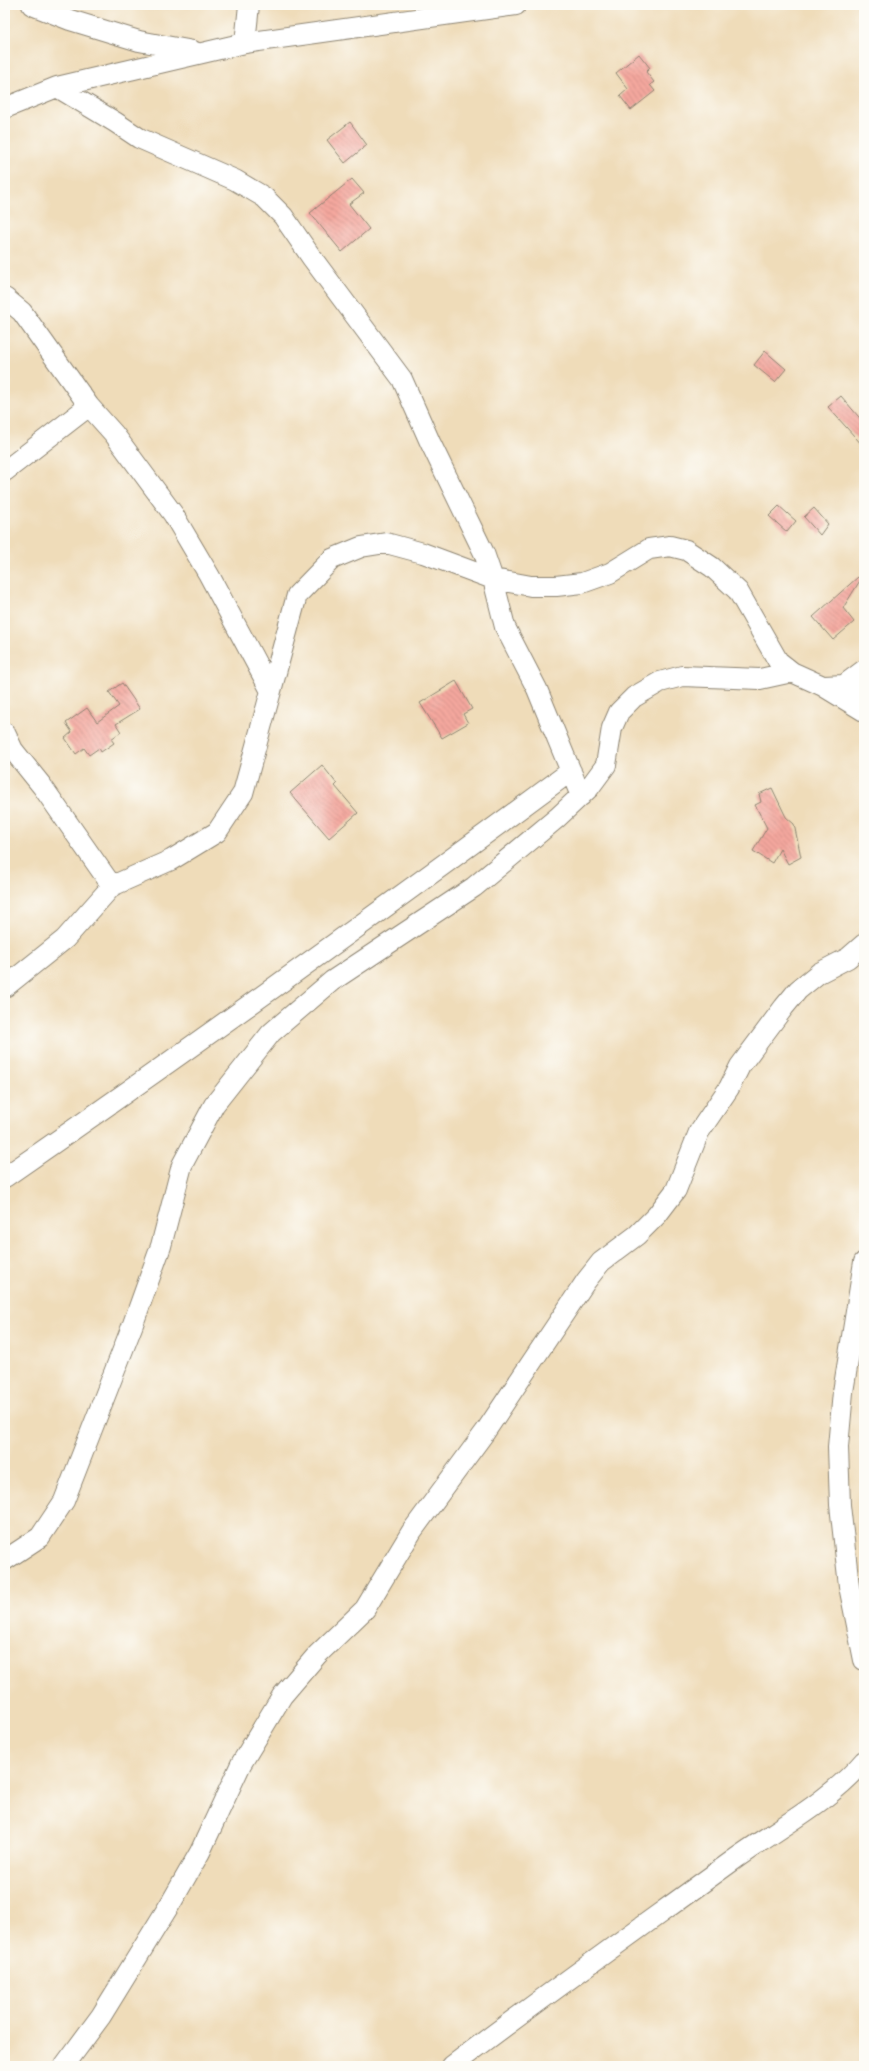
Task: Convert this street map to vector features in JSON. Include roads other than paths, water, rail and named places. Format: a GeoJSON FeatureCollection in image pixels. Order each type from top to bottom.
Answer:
{"type":"FeatureCollection","features":[{"type":"Feature","properties":{"kind":"street"},"geometry":{"type":"LineString","coordinates":[[32,5],[70,20],[139,41],[200,52]]}},
{"type":"Feature","properties":{"kind":"street"},"geometry":{"type":"LineString","coordinates":[[245,43],[249,5]]}},
{"type":"Feature","properties":{"kind":"street"},"geometry":{"type":"LineString","coordinates":[[6,110],[58,87],[200,52],[245,43],[516,5]]}},
{"type":"Feature","properties":{"kind":"street"},"geometry":{"type":"LineString","coordinates":[[58,87],[138,138],[241,183],[264,197],[283,216],[312,258],[402,379],[430,442],[484,553],[493,579],[505,627],[537,689],[581,796]]}},
{"type":"Feature","properties":{"kind":"street"},"geometry":{"type":"LineString","coordinates":[[5,298],[22,312],[89,406],[114,434],[173,514],[213,581],[271,691]]}},
{"type":"Feature","properties":{"kind":"street"},"geometry":{"type":"LineString","coordinates":[[5,472],[89,406]]}},
{"type":"Feature","properties":{"kind":"street"},"geometry":{"type":"LineString","coordinates":[[5,987],[65,939],[112,886],[171,860],[217,832],[243,793],[297,595],[332,559],[361,547],[386,543],[423,553],[493,579],[531,586],[556,586],[582,583],[610,573],[649,549],[670,546],[686,550],[712,567],[738,591],[778,661],[792,672],[823,686],[864,711]]}},
{"type":"Feature","properties":{"kind":"street"},"geometry":{"type":"LineString","coordinates":[[844,685],[864,670]]}},
{"type":"Feature","properties":{"kind":"street"},"geometry":{"type":"LineString","coordinates":[[5,1560],[40,1537],[64,1501],[133,1324],[161,1246],[182,1165],[214,1105],[271,1033],[303,1004],[332,981],[474,887],[514,855],[581,796],[589,788],[606,765],[612,728],[619,712],[634,697],[660,682],[682,676],[760,679],[792,672]]}},
{"type":"Feature","properties":{"kind":"street"},"geometry":{"type":"LineString","coordinates":[[823,686],[844,685],[864,689]]}},
{"type":"Feature","properties":{"kind":"street"},"geometry":{"type":"LineString","coordinates":[[5,733],[13,750],[42,786],[112,886]]}},
{"type":"Feature","properties":{"kind":"street"},"geometry":{"type":"LineString","coordinates":[[5,1177],[138,1086],[341,940],[571,771]]}},
{"type":"Feature","properties":{"kind":"street"},"geometry":{"type":"LineString","coordinates":[[64,2066],[101,2016],[172,1901],[200,1852],[241,1764],[282,1696],[317,1655],[365,1609],[412,1531],[485,1432],[586,1281],[601,1262],[637,1235],[657,1215],[676,1190],[699,1132],[729,1088],[740,1066],[784,1007],[798,990],[819,973],[848,958],[864,944]]}},
{"type":"Feature","properties":{"kind":"street"},"geometry":{"type":"LineString","coordinates":[[864,1262],[843,1392],[838,1447],[840,1505],[849,1586],[864,1660]]}},
{"type":"Feature","properties":{"kind":"street"},"geometry":{"type":"LineString","coordinates":[[452,2066],[737,1858],[807,1810],[856,1771],[864,1761]]}}]}
